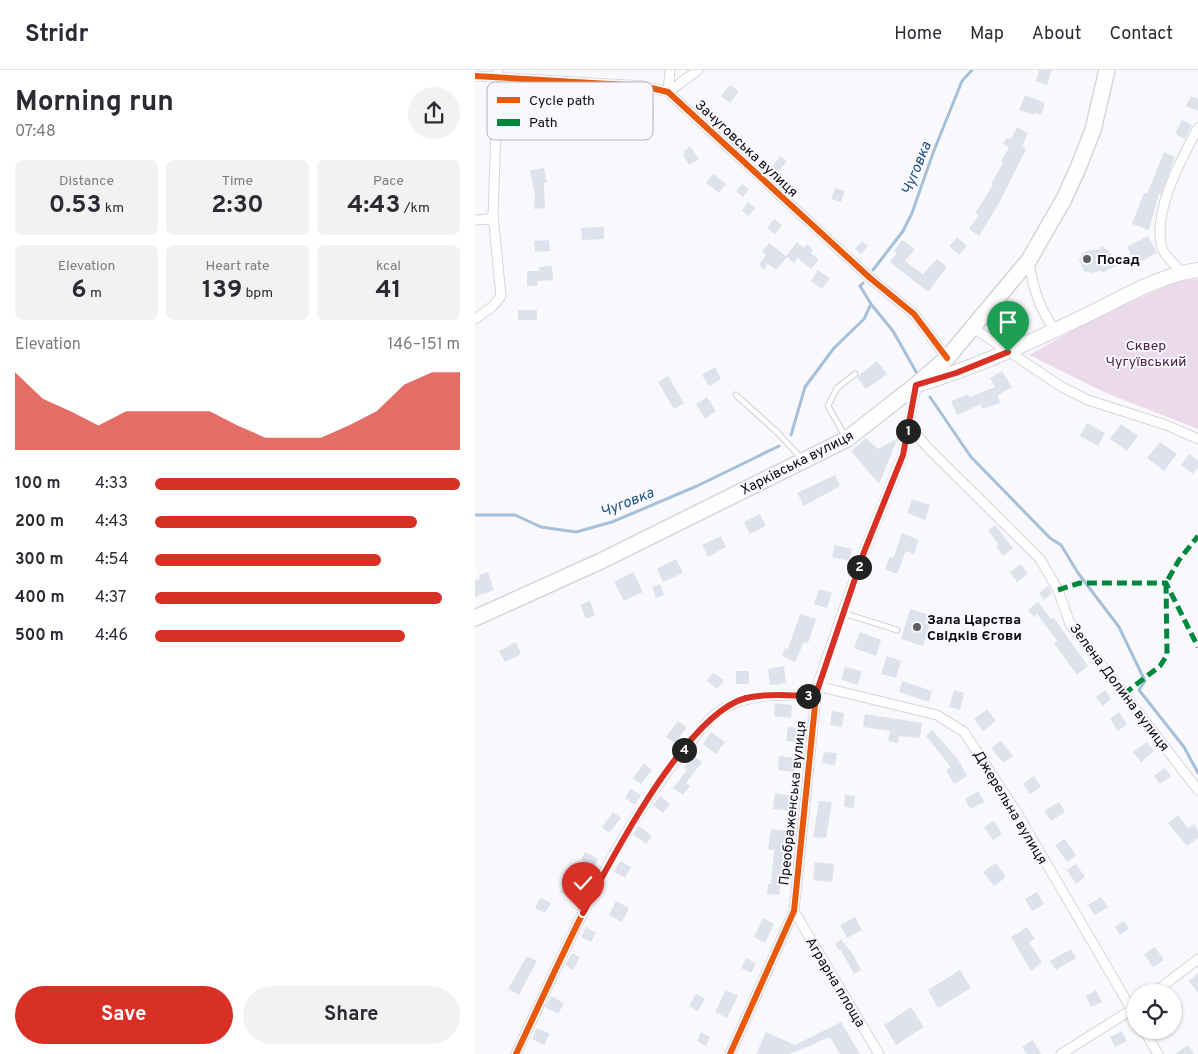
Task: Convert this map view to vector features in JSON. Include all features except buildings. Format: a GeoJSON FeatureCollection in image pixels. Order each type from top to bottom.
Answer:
{"type":"FeatureCollection","features":[{"type":"Feature","properties":{"kind":"highway"},"geometry":{"type":"LineString","coordinates":[[916,385],[947,358],[1029,260],[1065,199],[1078,168],[1093,130],[1107,70]]}},
{"type":"Feature","properties":{"kind":"highway","name":"Харківська вулиця"},"geometry":{"type":"LineString","coordinates":[[475,618],[601,561],[847,439],[916,385]]}},
{"type":"Feature","properties":{"kind":"main road","name":"Харківська вулиця"},"geometry":{"type":"LineString","coordinates":[[916,385],[956,373],[1008,352],[1181,272],[1198,270]]}},
{"type":"Feature","properties":{"kind":"street"},"geometry":{"type":"LineString","coordinates":[[669,70],[669,92]]}},
{"type":"Feature","properties":{"kind":"street"},"geometry":{"type":"LineString","coordinates":[[669,92],[698,70]]}},
{"type":"Feature","properties":{"kind":"street","name":"Зачуговська вулиця"},"geometry":{"type":"LineString","coordinates":[[475,76],[498,73],[598,82]]}},
{"type":"Feature","properties":{"kind":"street","name":"Зачуговська вулиця"},"geometry":{"type":"LineString","coordinates":[[653,88],[669,92],[870,278],[914,314],[947,358]]}},
{"type":"Feature","properties":{"kind":"street"},"geometry":{"type":"LineString","coordinates":[[1181,272],[1162,250],[1159,216],[1186,150],[1198,128]]}},
{"type":"Feature","properties":{"kind":"street"},"geometry":{"type":"LineString","coordinates":[[475,319],[493,306],[501,296],[493,214],[496,140]]}},
{"type":"Feature","properties":{"kind":"street"},"geometry":{"type":"LineString","coordinates":[[475,220],[489,219],[493,214]]}},
{"type":"Feature","properties":{"kind":"street"},"geometry":{"type":"LineString","coordinates":[[1029,260],[1032,282],[1045,317],[1055,330]]}},
{"type":"Feature","properties":{"kind":"street"},"geometry":{"type":"LineString","coordinates":[[972,327],[1062,388],[1088,400],[1166,425],[1198,439]]}},
{"type":"Feature","properties":{"kind":"street","name":"Преображенська вулиця"},"geometry":{"type":"LineString","coordinates":[[730,1054],[794,911],[817,686],[864,552],[903,455],[916,385]]}},
{"type":"Feature","properties":{"kind":"street","name":"Зелена Долина вулиця"},"geometry":{"type":"LineString","coordinates":[[909,425],[927,447],[1040,559],[1059,590],[1071,624],[1198,790]]}},
{"type":"Feature","properties":{"kind":"street","name":"Джерельна вулиця"},"geometry":{"type":"LineString","coordinates":[[817,686],[937,715],[964,732],[1017,813],[1127,999]]}},
{"type":"Feature","properties":{"kind":"street"},"geometry":{"type":"LineString","coordinates":[[516,1054],[583,913],[633,820],[671,767],[707,723],[720,710],[747,698],[815,697]]}},
{"type":"Feature","properties":{"kind":"street","name":"Аграрна площа"},"geometry":{"type":"LineString","coordinates":[[794,911],[879,1054]]}},
{"type":"Feature","properties":{"kind":"street"},"geometry":{"type":"LineString","coordinates":[[1165,984],[1198,959]]}},
{"type":"Feature","properties":{"kind":"street"},"geometry":{"type":"LineString","coordinates":[[1061,1054],[1127,1017]]}},
{"type":"Feature","properties":{"kind":"street"},"geometry":{"type":"LineString","coordinates":[[1149,1039],[1158,1054]]}},
{"type":"Feature","properties":{"kind":"lane"},"geometry":{"type":"LineString","coordinates":[[847,439],[828,406],[837,388],[855,374]]}},
{"type":"Feature","properties":{"kind":"lane"},"geometry":{"type":"LineString","coordinates":[[736,395],[777,432],[803,461]]}},
{"type":"Feature","properties":{"kind":"lane"},"geometry":{"type":"LineString","coordinates":[[843,613],[897,630]]}},
{"type":"Feature","properties":{"kind":"green space","name":"Сквер Чугуївський"},"geometry":{"type":"Polygon","coordinates":[[[1198,279],[1198,429],[1106,393],[1029,355],[1092,320],[1177,281],[1198,279]]]}},
{"type":"Feature","properties":{"kind":"waterway","name":"Чуговка"},"geometry":{"type":"LineString","coordinates":[[873,270],[903,231],[912,213],[933,153],[962,81],[972,70]]}},
{"type":"Feature","properties":{"kind":"waterway","name":"Чуговка"},"geometry":{"type":"LineString","coordinates":[[791,435],[805,387],[834,348],[864,319],[871,304],[860,286],[863,283]]}},
{"type":"Feature","properties":{"kind":"waterway"},"geometry":{"type":"LineString","coordinates":[[871,304],[893,331],[919,377]]}},
{"type":"Feature","properties":{"kind":"waterway"},"geometry":{"type":"LineString","coordinates":[[930,397],[971,457],[1050,538],[1061,545],[1078,573],[1119,627],[1145,681],[1139,690],[1184,747],[1198,773]]}},
{"type":"Feature","properties":{"kind":"waterway","name":"Чуговка"},"geometry":{"type":"LineString","coordinates":[[475,515],[515,515],[541,527],[576,532],[612,522],[697,486],[779,446]]}},
{"type":"Feature","properties":{"kind":"marked path"},"geometry":{"type":"LineString","coordinates":[[1124,694],[1160,666],[1167,655],[1166,583],[1179,560],[1198,536]]}},
{"type":"Feature","properties":{"kind":"marked path"},"geometry":{"type":"LineString","coordinates":[[1058,590],[1080,583],[1166,583],[1198,647]]}},
{"type":"Feature","properties":{"kind":"cycle path"},"geometry":{"type":"LineString","coordinates":[[475,76],[576,82]]}},
{"type":"Feature","properties":{"kind":"cycle path"},"geometry":{"type":"LineString","coordinates":[[653,88],[668,92],[870,278],[914,314],[947,358]]}},
{"type":"Feature","properties":{"kind":"cycle path"},"geometry":{"type":"LineString","coordinates":[[730,1054],[794,911],[817,686],[864,552],[903,455],[916,385]]}},
{"type":"Feature","properties":{"kind":"cycle path"},"geometry":{"type":"LineString","coordinates":[[516,1054],[572,935],[613,856],[660,782],[703,726],[723,709],[756,697],[780,695],[815,697]]}},
{"type":"Feature","properties":{"kind":"place","name":"Посад"},"geometry":{"type":"Point","coordinates":[1087,259]}},
{"type":"Feature","properties":{"kind":"place","name":"Зала Царства Свідків Єгови"},"geometry":{"type":"Point","coordinates":[917,627]}},
{"type":"Feature","properties":{"kind":"route"},"geometry":{"type":"LineString","coordinates":[[583,913],[633,820],[677,760],[720,710],[747,698],[764,696],[815,697],[817,686],[864,552],[903,455],[916,385],[956,373],[1008,352]]}}]}
